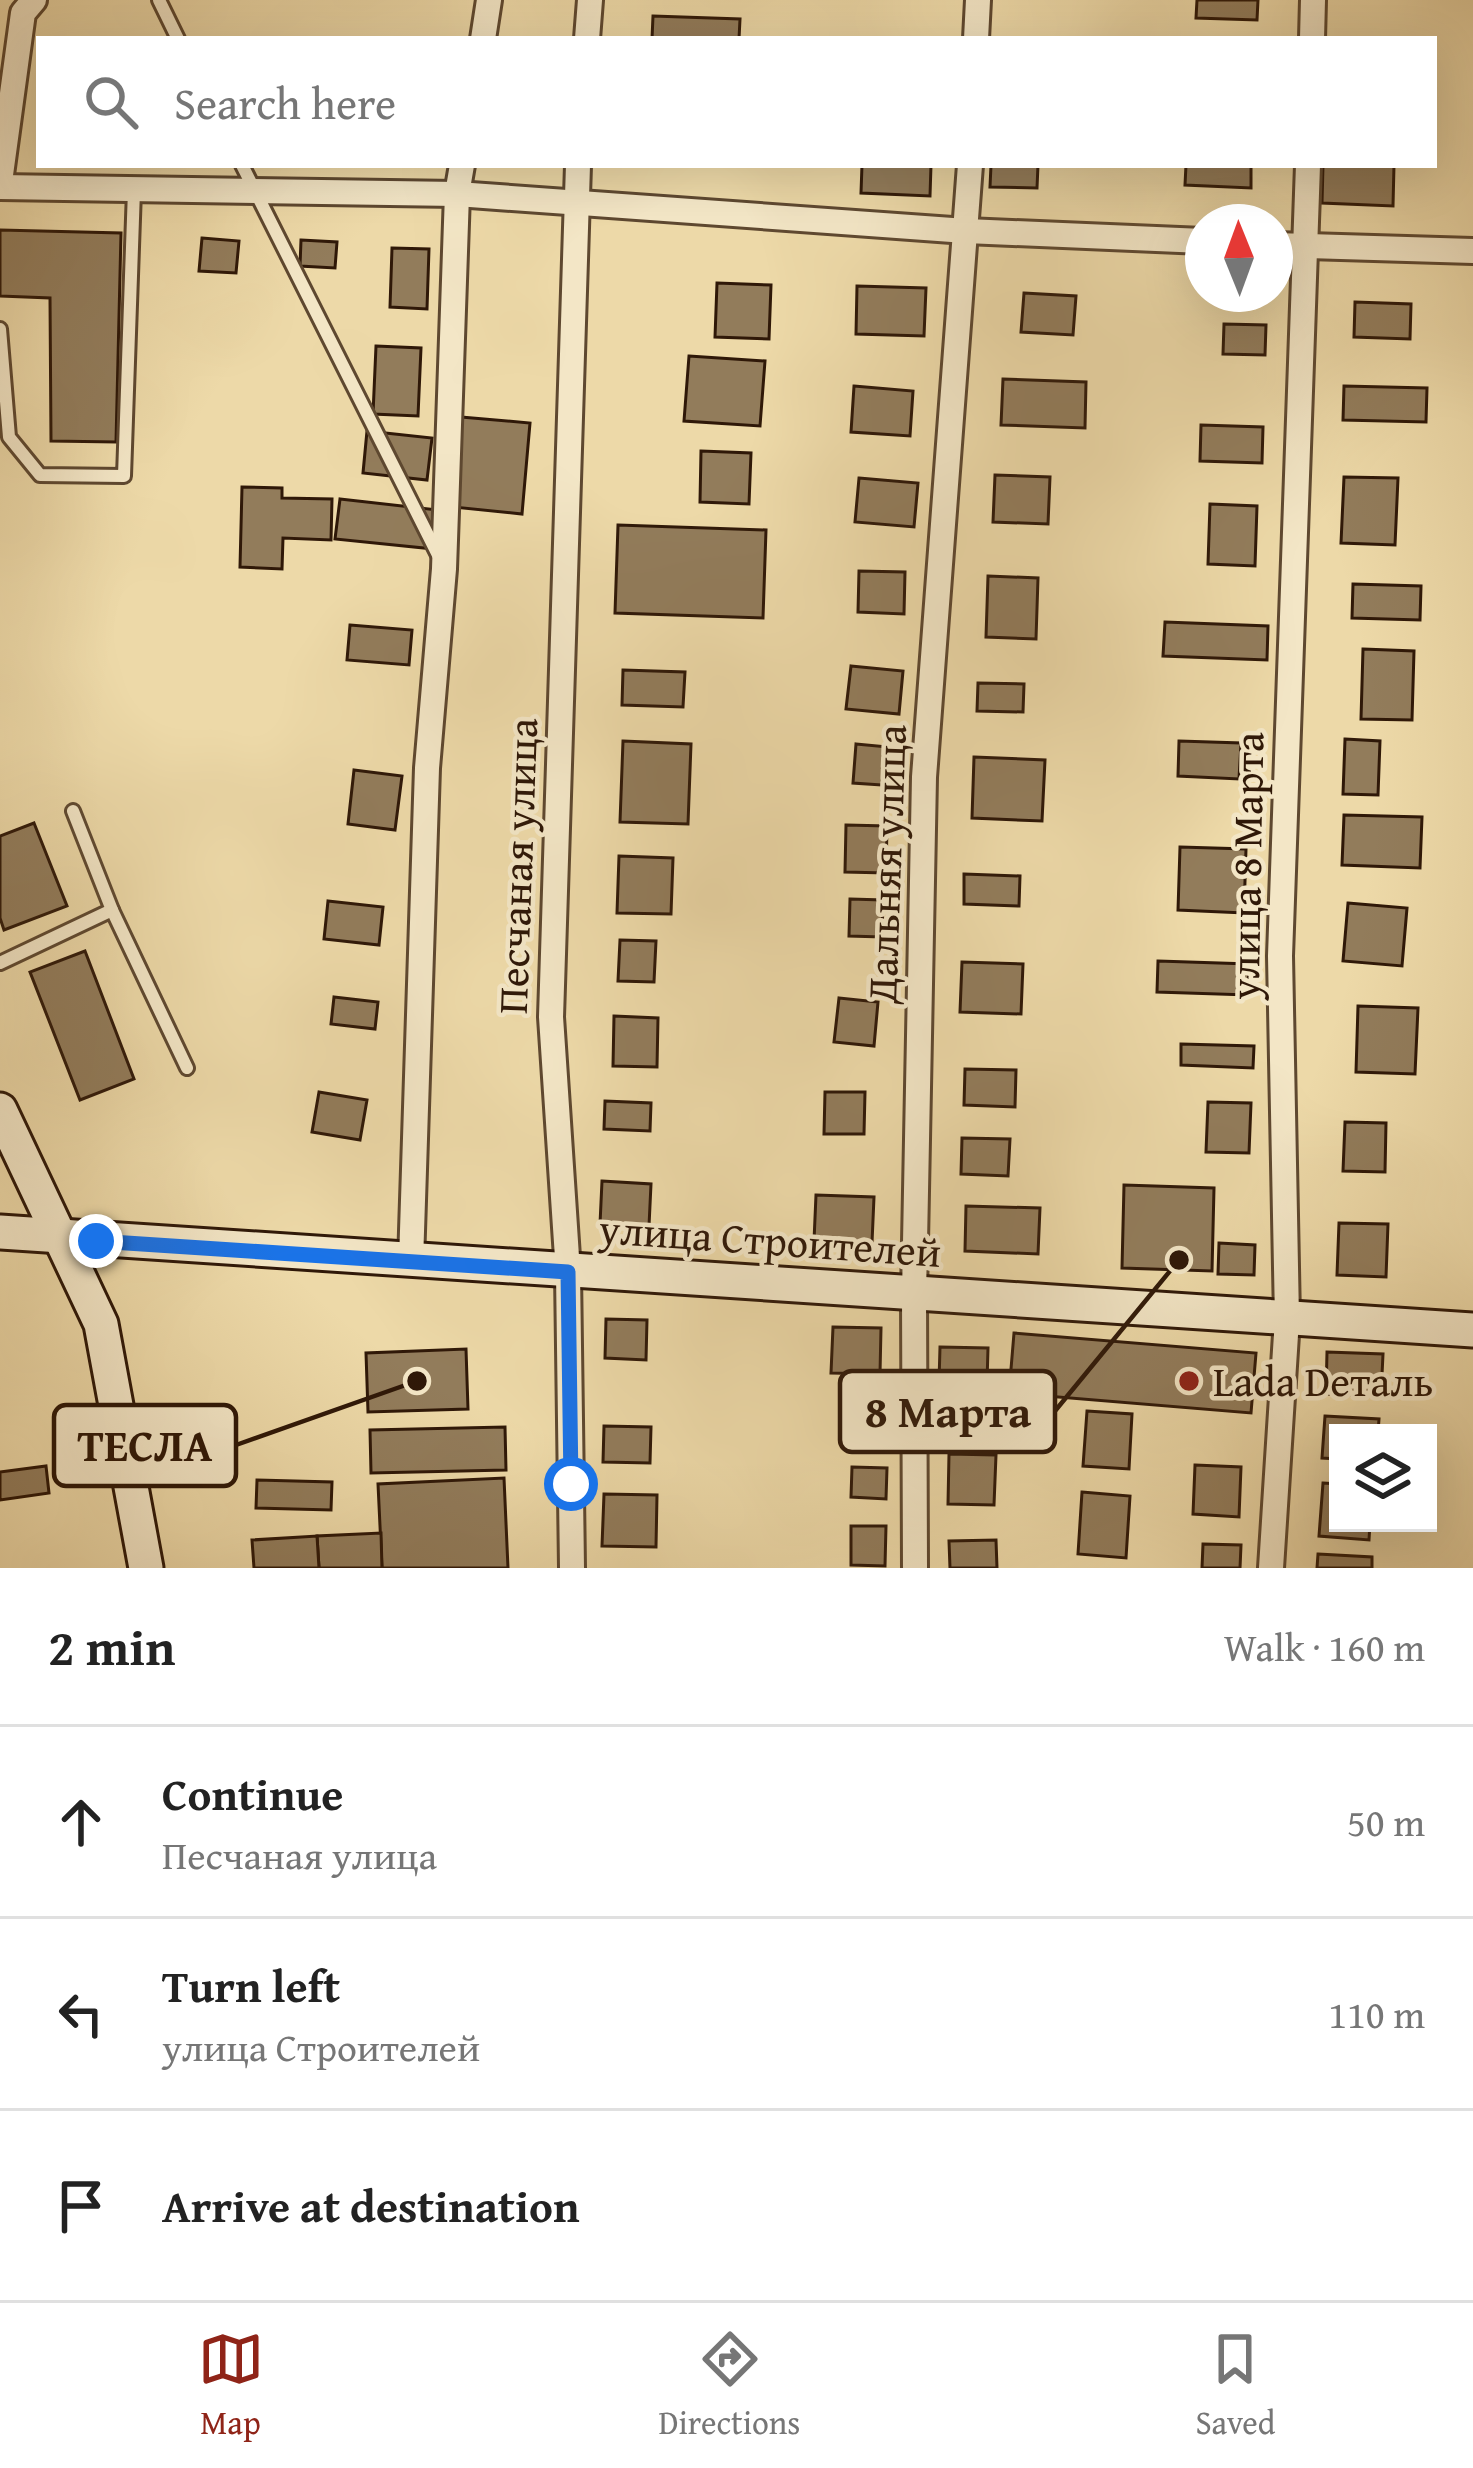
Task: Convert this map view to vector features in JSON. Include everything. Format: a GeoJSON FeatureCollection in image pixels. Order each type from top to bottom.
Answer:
{"type":"FeatureCollection","features":[{"type":"Feature","properties":{"kind":"main road"},"geometry":{"type":"LineString","coordinates":[[0,1110],[101,1324],[146,1568]]}},
{"type":"Feature","properties":{"kind":"main road","name":"улица Строителей"},"geometry":{"type":"LineString","coordinates":[[0,1232],[1473,1330]]}},
{"type":"Feature","properties":{"kind":"street"},"geometry":{"type":"LineString","coordinates":[[34,0],[23,13],[0,184],[458,194],[967,231],[1185,240]]}},
{"type":"Feature","properties":{"kind":"street"},"geometry":{"type":"LineString","coordinates":[[483,36],[489,0]]}},
{"type":"Feature","properties":{"kind":"street"},"geometry":{"type":"LineString","coordinates":[[587,36],[590,0]]}},
{"type":"Feature","properties":{"kind":"street"},"geometry":{"type":"LineString","coordinates":[[976,36],[978,0]]}},
{"type":"Feature","properties":{"kind":"street"},"geometry":{"type":"LineString","coordinates":[[1312,36],[1313,0]]}},
{"type":"Feature","properties":{"kind":"street"},"geometry":{"type":"LineString","coordinates":[[411,1262],[427,768],[444,569],[462,168]]}},
{"type":"Feature","properties":{"kind":"street","name":"Песчаная улица"},"geometry":{"type":"LineString","coordinates":[[572,1568],[568,1272],[550,1017],[578,168]]}},
{"type":"Feature","properties":{"kind":"street","name":"Дальняя улица"},"geometry":{"type":"LineString","coordinates":[[915,1568],[914,1295],[924,777],[970,168]]}},
{"type":"Feature","properties":{"kind":"street","name":"улица 8 Марта"},"geometry":{"type":"LineString","coordinates":[[1271,1568],[1287,1319],[1280,956],[1308,168]]}},
{"type":"Feature","properties":{"kind":"street"},"geometry":{"type":"LineString","coordinates":[[1293,245],[1473,251]]}},
{"type":"Feature","properties":{"kind":"lane"},"geometry":{"type":"LineString","coordinates":[[159,0],[177,36]]}},
{"type":"Feature","properties":{"kind":"lane"},"geometry":{"type":"LineString","coordinates":[[244,168],[444,569]]}},
{"type":"Feature","properties":{"kind":"lane"},"geometry":{"type":"LineString","coordinates":[[0,329],[9,437],[40,475],[124,476],[134,190]]}},
{"type":"Feature","properties":{"kind":"lane"},"geometry":{"type":"LineString","coordinates":[[74,811],[112,910],[187,1067]]}},
{"type":"Feature","properties":{"kind":"lane"},"geometry":{"type":"LineString","coordinates":[[0,963],[112,910]]}},
{"type":"Feature","properties":{"kind":"building"},"geometry":{"type":"Polygon","coordinates":[[[1197,0],[1258,0],[1257,20],[1196,18],[1197,0]]]}},
{"type":"Feature","properties":{"kind":"building"},"geometry":{"type":"Polygon","coordinates":[[[653,16],[740,19],[739,36],[652,36],[653,16]]]}},
{"type":"Feature","properties":{"kind":"building"},"geometry":{"type":"Polygon","coordinates":[[[862,168],[931,168],[930,196],[861,193],[862,168]]]}},
{"type":"Feature","properties":{"kind":"building"},"geometry":{"type":"Polygon","coordinates":[[[991,168],[1038,168],[1037,188],[990,187],[991,168]]]}},
{"type":"Feature","properties":{"kind":"building"},"geometry":{"type":"Polygon","coordinates":[[[1186,168],[1251,168],[1251,188],[1185,185],[1186,168]]]}},
{"type":"Feature","properties":{"kind":"building"},"geometry":{"type":"Polygon","coordinates":[[[1323,168],[1394,168],[1393,206],[1322,203],[1323,168]]]}},
{"type":"Feature","properties":{"kind":"building"},"geometry":{"type":"Polygon","coordinates":[[[0,230],[121,233],[116,442],[51,441],[50,298],[0,296],[0,230]]]}},
{"type":"Feature","properties":{"kind":"building"},"geometry":{"type":"Polygon","coordinates":[[[202,238],[239,241],[236,273],[199,271],[202,238]]]}},
{"type":"Feature","properties":{"kind":"building"},"geometry":{"type":"Polygon","coordinates":[[[301,240],[337,242],[335,268],[300,266],[301,240]]]}},
{"type":"Feature","properties":{"kind":"building"},"geometry":{"type":"Polygon","coordinates":[[[392,248],[429,249],[427,309],[390,307],[392,248]]]}},
{"type":"Feature","properties":{"kind":"building"},"geometry":{"type":"Polygon","coordinates":[[[717,283],[771,285],[769,339],[715,337],[717,283]]]}},
{"type":"Feature","properties":{"kind":"building"},"geometry":{"type":"Polygon","coordinates":[[[857,286],[926,288],[924,336],[856,334],[857,286]]]}},
{"type":"Feature","properties":{"kind":"building"},"geometry":{"type":"Polygon","coordinates":[[[1024,293],[1076,296],[1073,335],[1021,332],[1024,293]]]}},
{"type":"Feature","properties":{"kind":"building"},"geometry":{"type":"Polygon","coordinates":[[[1355,302],[1411,304],[1410,339],[1354,337],[1355,302]]]}},
{"type":"Feature","properties":{"kind":"building"},"geometry":{"type":"Polygon","coordinates":[[[1224,324],[1266,325],[1265,355],[1223,354],[1224,324]]]}},
{"type":"Feature","properties":{"kind":"building"},"geometry":{"type":"Polygon","coordinates":[[[376,346],[421,348],[418,416],[373,414],[376,346]]]}},
{"type":"Feature","properties":{"kind":"building"},"geometry":{"type":"Polygon","coordinates":[[[689,356],[765,361],[760,426],[684,421],[689,356]]]}},
{"type":"Feature","properties":{"kind":"building"},"geometry":{"type":"Polygon","coordinates":[[[1003,379],[1086,382],[1085,428],[1001,425],[1003,379]]]}},
{"type":"Feature","properties":{"kind":"building"},"geometry":{"type":"Polygon","coordinates":[[[854,386],[913,391],[910,436],[851,432],[854,386]]]}},
{"type":"Feature","properties":{"kind":"building"},"geometry":{"type":"Polygon","coordinates":[[[1344,386],[1427,388],[1426,422],[1343,420],[1344,386]]]}},
{"type":"Feature","properties":{"kind":"building"},"geometry":{"type":"Polygon","coordinates":[[[461,417],[530,423],[522,514],[453,507],[461,417]]]}},
{"type":"Feature","properties":{"kind":"building"},"geometry":{"type":"Polygon","coordinates":[[[1201,425],[1263,427],[1262,463],[1200,461],[1201,425]]]}},
{"type":"Feature","properties":{"kind":"building"},"geometry":{"type":"Polygon","coordinates":[[[367,431],[432,438],[427,480],[363,473],[367,431]]]}},
{"type":"Feature","properties":{"kind":"building"},"geometry":{"type":"Polygon","coordinates":[[[701,451],[751,453],[749,504],[700,502],[701,451]]]}},
{"type":"Feature","properties":{"kind":"building"},"geometry":{"type":"Polygon","coordinates":[[[995,475],[1050,477],[1048,524],[993,522],[995,475]]]}},
{"type":"Feature","properties":{"kind":"building"},"geometry":{"type":"Polygon","coordinates":[[[1344,477],[1398,478],[1395,545],[1341,543],[1344,477]]]}},
{"type":"Feature","properties":{"kind":"building"},"geometry":{"type":"Polygon","coordinates":[[[859,478],[918,483],[914,527],[855,522],[859,478]]]}},
{"type":"Feature","properties":{"kind":"building"},"geometry":{"type":"Polygon","coordinates":[[[242,487],[282,488],[282,498],[332,499],[331,540],[283,538],[282,569],[240,567],[242,487]]]}},
{"type":"Feature","properties":{"kind":"building"},"geometry":{"type":"Polygon","coordinates":[[[340,499],[438,510],[434,549],[335,539],[340,499]]]}},
{"type":"Feature","properties":{"kind":"building"},"geometry":{"type":"Polygon","coordinates":[[[1210,504],[1257,506],[1255,566],[1208,564],[1210,504]]]}},
{"type":"Feature","properties":{"kind":"building"},"geometry":{"type":"Polygon","coordinates":[[[618,525],[766,530],[763,618],[615,613],[618,525]]]}},
{"type":"Feature","properties":{"kind":"building"},"geometry":{"type":"Polygon","coordinates":[[[859,571],[905,572],[904,614],[858,612],[859,571]]]}},
{"type":"Feature","properties":{"kind":"building"},"geometry":{"type":"Polygon","coordinates":[[[988,576],[1038,578],[1036,639],[986,637],[988,576]]]}},
{"type":"Feature","properties":{"kind":"building"},"geometry":{"type":"Polygon","coordinates":[[[1353,584],[1421,586],[1420,620],[1352,618],[1353,584]]]}},
{"type":"Feature","properties":{"kind":"building"},"geometry":{"type":"Polygon","coordinates":[[[1165,622],[1268,626],[1267,660],[1163,656],[1165,622]]]}},
{"type":"Feature","properties":{"kind":"building"},"geometry":{"type":"Polygon","coordinates":[[[350,625],[412,630],[409,665],[347,660],[350,625]]]}},
{"type":"Feature","properties":{"kind":"building"},"geometry":{"type":"Polygon","coordinates":[[[1363,649],[1414,651],[1412,720],[1361,719],[1363,649]]]}},
{"type":"Feature","properties":{"kind":"building"},"geometry":{"type":"Polygon","coordinates":[[[851,666],[903,671],[899,714],[846,709],[851,666]]]}},
{"type":"Feature","properties":{"kind":"building"},"geometry":{"type":"Polygon","coordinates":[[[623,670],[685,672],[683,707],[622,705],[623,670]]]}},
{"type":"Feature","properties":{"kind":"building"},"geometry":{"type":"Polygon","coordinates":[[[978,683],[1024,684],[1023,712],[977,711],[978,683]]]}},
{"type":"Feature","properties":{"kind":"building"},"geometry":{"type":"Polygon","coordinates":[[[1345,739],[1380,741],[1378,795],[1343,794],[1345,739]]]}},
{"type":"Feature","properties":{"kind":"building"},"geometry":{"type":"Polygon","coordinates":[[[623,741],[691,744],[688,824],[620,822],[623,741]]]}},
{"type":"Feature","properties":{"kind":"building"},"geometry":{"type":"Polygon","coordinates":[[[1179,741],[1241,743],[1239,779],[1178,776],[1179,741]]]}},
{"type":"Feature","properties":{"kind":"building"},"geometry":{"type":"Polygon","coordinates":[[[856,744],[899,748],[896,786],[853,783],[856,744]]]}},
{"type":"Feature","properties":{"kind":"building"},"geometry":{"type":"Polygon","coordinates":[[[974,757],[1045,760],[1042,821],[972,818],[974,757]]]}},
{"type":"Feature","properties":{"kind":"building"},"geometry":{"type":"Polygon","coordinates":[[[354,770],[402,776],[395,830],[348,824],[354,770]]]}},
{"type":"Feature","properties":{"kind":"building"},"geometry":{"type":"Polygon","coordinates":[[[1344,815],[1422,817],[1420,868],[1342,865],[1344,815]]]}},
{"type":"Feature","properties":{"kind":"building"},"geometry":{"type":"Polygon","coordinates":[[[34,823],[67,906],[4,930],[0,836],[34,823]]]}},
{"type":"Feature","properties":{"kind":"building"},"geometry":{"type":"Polygon","coordinates":[[[846,825],[887,826],[886,873],[845,872],[846,825]]]}},
{"type":"Feature","properties":{"kind":"building"},"geometry":{"type":"Polygon","coordinates":[[[1180,847],[1246,849],[1244,913],[1178,910],[1180,847]]]}},
{"type":"Feature","properties":{"kind":"building"},"geometry":{"type":"Polygon","coordinates":[[[619,856],[673,858],[671,914],[617,913],[619,856]]]}},
{"type":"Feature","properties":{"kind":"building"},"geometry":{"type":"Polygon","coordinates":[[[964,874],[1020,876],[1019,906],[964,904],[964,874]]]}},
{"type":"Feature","properties":{"kind":"building"},"geometry":{"type":"Polygon","coordinates":[[[850,899],[883,900],[882,937],[849,936],[850,899]]]}},
{"type":"Feature","properties":{"kind":"building"},"geometry":{"type":"Polygon","coordinates":[[[328,901],[383,907],[379,945],[324,939],[328,901]]]}},
{"type":"Feature","properties":{"kind":"building"},"geometry":{"type":"Polygon","coordinates":[[[1348,903],[1407,908],[1402,966],[1343,961],[1348,903]]]}},
{"type":"Feature","properties":{"kind":"building"},"geometry":{"type":"Polygon","coordinates":[[[620,940],[656,941],[654,982],[618,981],[620,940]]]}},
{"type":"Feature","properties":{"kind":"building"},"geometry":{"type":"Polygon","coordinates":[[[85,951],[134,1079],[80,1100],[30,972],[85,951]]]}},
{"type":"Feature","properties":{"kind":"building"},"geometry":{"type":"Polygon","coordinates":[[[1158,961],[1249,964],[1248,995],[1157,992],[1158,961]]]}},
{"type":"Feature","properties":{"kind":"building"},"geometry":{"type":"Polygon","coordinates":[[[962,962],[1023,964],[1021,1014],[960,1012],[962,962]]]}},
{"type":"Feature","properties":{"kind":"building"},"geometry":{"type":"Polygon","coordinates":[[[334,997],[378,1002],[375,1029],[331,1024],[334,997]]]}},
{"type":"Feature","properties":{"kind":"building"},"geometry":{"type":"Polygon","coordinates":[[[839,998],[878,1002],[874,1046],[834,1042],[839,998]]]}},
{"type":"Feature","properties":{"kind":"building"},"geometry":{"type":"Polygon","coordinates":[[[1358,1006],[1418,1008],[1415,1074],[1356,1072],[1358,1006]]]}},
{"type":"Feature","properties":{"kind":"building"},"geometry":{"type":"Polygon","coordinates":[[[614,1016],[658,1018],[657,1067],[613,1066],[614,1016]]]}},
{"type":"Feature","properties":{"kind":"building"},"geometry":{"type":"Polygon","coordinates":[[[1181,1044],[1254,1046],[1253,1068],[1181,1065],[1181,1044]]]}},
{"type":"Feature","properties":{"kind":"building"},"geometry":{"type":"Polygon","coordinates":[[[965,1069],[1016,1070],[1015,1107],[964,1105],[965,1069]]]}},
{"type":"Feature","properties":{"kind":"building"},"geometry":{"type":"Polygon","coordinates":[[[319,1092],[367,1100],[360,1140],[312,1132],[319,1092]]]}},
{"type":"Feature","properties":{"kind":"building"},"geometry":{"type":"Polygon","coordinates":[[[825,1092],[865,1092],[864,1134],[824,1134],[825,1092]]]}},
{"type":"Feature","properties":{"kind":"building"},"geometry":{"type":"Polygon","coordinates":[[[605,1101],[651,1103],[650,1131],[604,1129],[605,1101]]]}},
{"type":"Feature","properties":{"kind":"building"},"geometry":{"type":"Polygon","coordinates":[[[1208,1102],[1251,1103],[1249,1153],[1206,1152],[1208,1102]]]}},
{"type":"Feature","properties":{"kind":"building"},"geometry":{"type":"Polygon","coordinates":[[[1345,1122],[1386,1123],[1385,1172],[1343,1171],[1345,1122]]]}},
{"type":"Feature","properties":{"kind":"building"},"geometry":{"type":"Polygon","coordinates":[[[962,1138],[1010,1139],[1008,1176],[961,1174],[962,1138]]]}},
{"type":"Feature","properties":{"kind":"building"},"geometry":{"type":"Polygon","coordinates":[[[602,1181],[651,1184],[649,1226],[600,1224],[602,1181]]]}},
{"type":"Feature","properties":{"kind":"building"},"geometry":{"type":"Polygon","coordinates":[[[1124,1185],[1214,1188],[1212,1271],[1122,1268],[1124,1185]]]}},
{"type":"Feature","properties":{"kind":"building"},"geometry":{"type":"Polygon","coordinates":[[[816,1195],[874,1197],[872,1243],[814,1241],[816,1195]]]}},
{"type":"Feature","properties":{"kind":"building"},"geometry":{"type":"Polygon","coordinates":[[[966,1206],[1040,1208],[1038,1254],[965,1251],[966,1206]]]}},
{"type":"Feature","properties":{"kind":"building"},"geometry":{"type":"Polygon","coordinates":[[[1339,1223],[1388,1224],[1386,1277],[1337,1275],[1339,1223]]]}},
{"type":"Feature","properties":{"kind":"building"},"geometry":{"type":"Polygon","coordinates":[[[1219,1243],[1255,1245],[1254,1275],[1218,1274],[1219,1243]]]}},
{"type":"Feature","properties":{"kind":"building"},"geometry":{"type":"Polygon","coordinates":[[[606,1319],[647,1320],[646,1360],[605,1358],[606,1319]]]}},
{"type":"Feature","properties":{"kind":"building"},"geometry":{"type":"Polygon","coordinates":[[[833,1327],[881,1328],[880,1374],[831,1373],[833,1327]]]}},
{"type":"Feature","properties":{"kind":"building"},"geometry":{"type":"Polygon","coordinates":[[[1014,1333],[1256,1353],[1251,1413],[1009,1393],[1014,1333]]]}},
{"type":"Feature","properties":{"kind":"building"},"geometry":{"type":"Polygon","coordinates":[[[940,1347],[988,1348],[987,1383],[939,1382],[940,1347]]]}},
{"type":"Feature","properties":{"kind":"building"},"geometry":{"type":"Polygon","coordinates":[[[466,1349],[468,1409],[368,1412],[366,1353],[466,1349]]]}},
{"type":"Feature","properties":{"kind":"building"},"geometry":{"type":"Polygon","coordinates":[[[1327,1352],[1383,1354],[1381,1396],[1326,1394],[1327,1352]]]}},
{"type":"Feature","properties":{"kind":"building"},"geometry":{"type":"Polygon","coordinates":[[[1087,1411],[1132,1414],[1129,1469],[1083,1466],[1087,1411]]]}},
{"type":"Feature","properties":{"kind":"building"},"geometry":{"type":"Polygon","coordinates":[[[1325,1416],[1379,1419],[1379,1424],[1329,1424],[1329,1458],[1322,1458],[1325,1416]]]}},
{"type":"Feature","properties":{"kind":"building"},"geometry":{"type":"Polygon","coordinates":[[[604,1426],[651,1427],[650,1463],[603,1462],[604,1426]]]}},
{"type":"Feature","properties":{"kind":"building"},"geometry":{"type":"Polygon","coordinates":[[[505,1427],[506,1470],[371,1473],[370,1430],[505,1427]]]}},
{"type":"Feature","properties":{"kind":"building"},"geometry":{"type":"Polygon","coordinates":[[[949,1454],[996,1455],[994,1505],[948,1504],[949,1454]]]}},
{"type":"Feature","properties":{"kind":"building"},"geometry":{"type":"Polygon","coordinates":[[[1195,1465],[1241,1467],[1239,1517],[1193,1514],[1195,1465]]]}},
{"type":"Feature","properties":{"kind":"building"},"geometry":{"type":"Polygon","coordinates":[[[46,1466],[49,1493],[0,1500],[0,1472],[46,1466]]]}},
{"type":"Feature","properties":{"kind":"building"},"geometry":{"type":"Polygon","coordinates":[[[852,1467],[887,1468],[886,1499],[851,1497],[852,1467]]]}},
{"type":"Feature","properties":{"kind":"building"},"geometry":{"type":"Polygon","coordinates":[[[504,1478],[508,1568],[382,1568],[378,1484],[504,1478]]]}},
{"type":"Feature","properties":{"kind":"building"},"geometry":{"type":"Polygon","coordinates":[[[257,1480],[332,1482],[331,1510],[256,1508],[257,1480]]]}},
{"type":"Feature","properties":{"kind":"building"},"geometry":{"type":"Polygon","coordinates":[[[1323,1483],[1329,1483],[1329,1532],[1369,1532],[1369,1540],[1319,1536],[1323,1483]]]}},
{"type":"Feature","properties":{"kind":"building"},"geometry":{"type":"Polygon","coordinates":[[[1082,1492],[1130,1496],[1126,1558],[1078,1554],[1082,1492]]]}},
{"type":"Feature","properties":{"kind":"building"},"geometry":{"type":"Polygon","coordinates":[[[604,1494],[657,1495],[656,1547],[602,1546],[604,1494]]]}},
{"type":"Feature","properties":{"kind":"building"},"geometry":{"type":"Polygon","coordinates":[[[851,1526],[886,1526],[885,1566],[851,1565],[851,1526]]]}},
{"type":"Feature","properties":{"kind":"building"},"geometry":{"type":"Polygon","coordinates":[[[381,1533],[382,1568],[319,1568],[317,1536],[381,1533]]]}},
{"type":"Feature","properties":{"kind":"building"},"geometry":{"type":"Polygon","coordinates":[[[317,1536],[319,1568],[254,1568],[252,1540],[317,1536]]]}},
{"type":"Feature","properties":{"kind":"building"},"geometry":{"type":"Polygon","coordinates":[[[996,1540],[997,1568],[950,1568],[949,1541],[996,1540]]]}},
{"type":"Feature","properties":{"kind":"building"},"geometry":{"type":"Polygon","coordinates":[[[1203,1544],[1241,1545],[1240,1568],[1202,1568],[1203,1544]]]}},
{"type":"Feature","properties":{"kind":"building"},"geometry":{"type":"Polygon","coordinates":[[[1318,1554],[1372,1557],[1372,1568],[1317,1568],[1318,1554]]]}},
{"type":"Feature","properties":{"kind":"place","name":"8 Марта"},"geometry":{"type":"Point","coordinates":[1179,1260]}},
{"type":"Feature","properties":{"kind":"place","name":"ТЕСЛА"},"geometry":{"type":"Point","coordinates":[417,1381]}},
{"type":"Feature","properties":{"kind":"place","name":"Lada Dеталь"},"geometry":{"type":"Point","coordinates":[1189,1381]}},
{"type":"Feature","properties":{"kind":"route"},"geometry":{"type":"LineString","coordinates":[[96,1241],[568,1272],[571,1484]]}}]}
